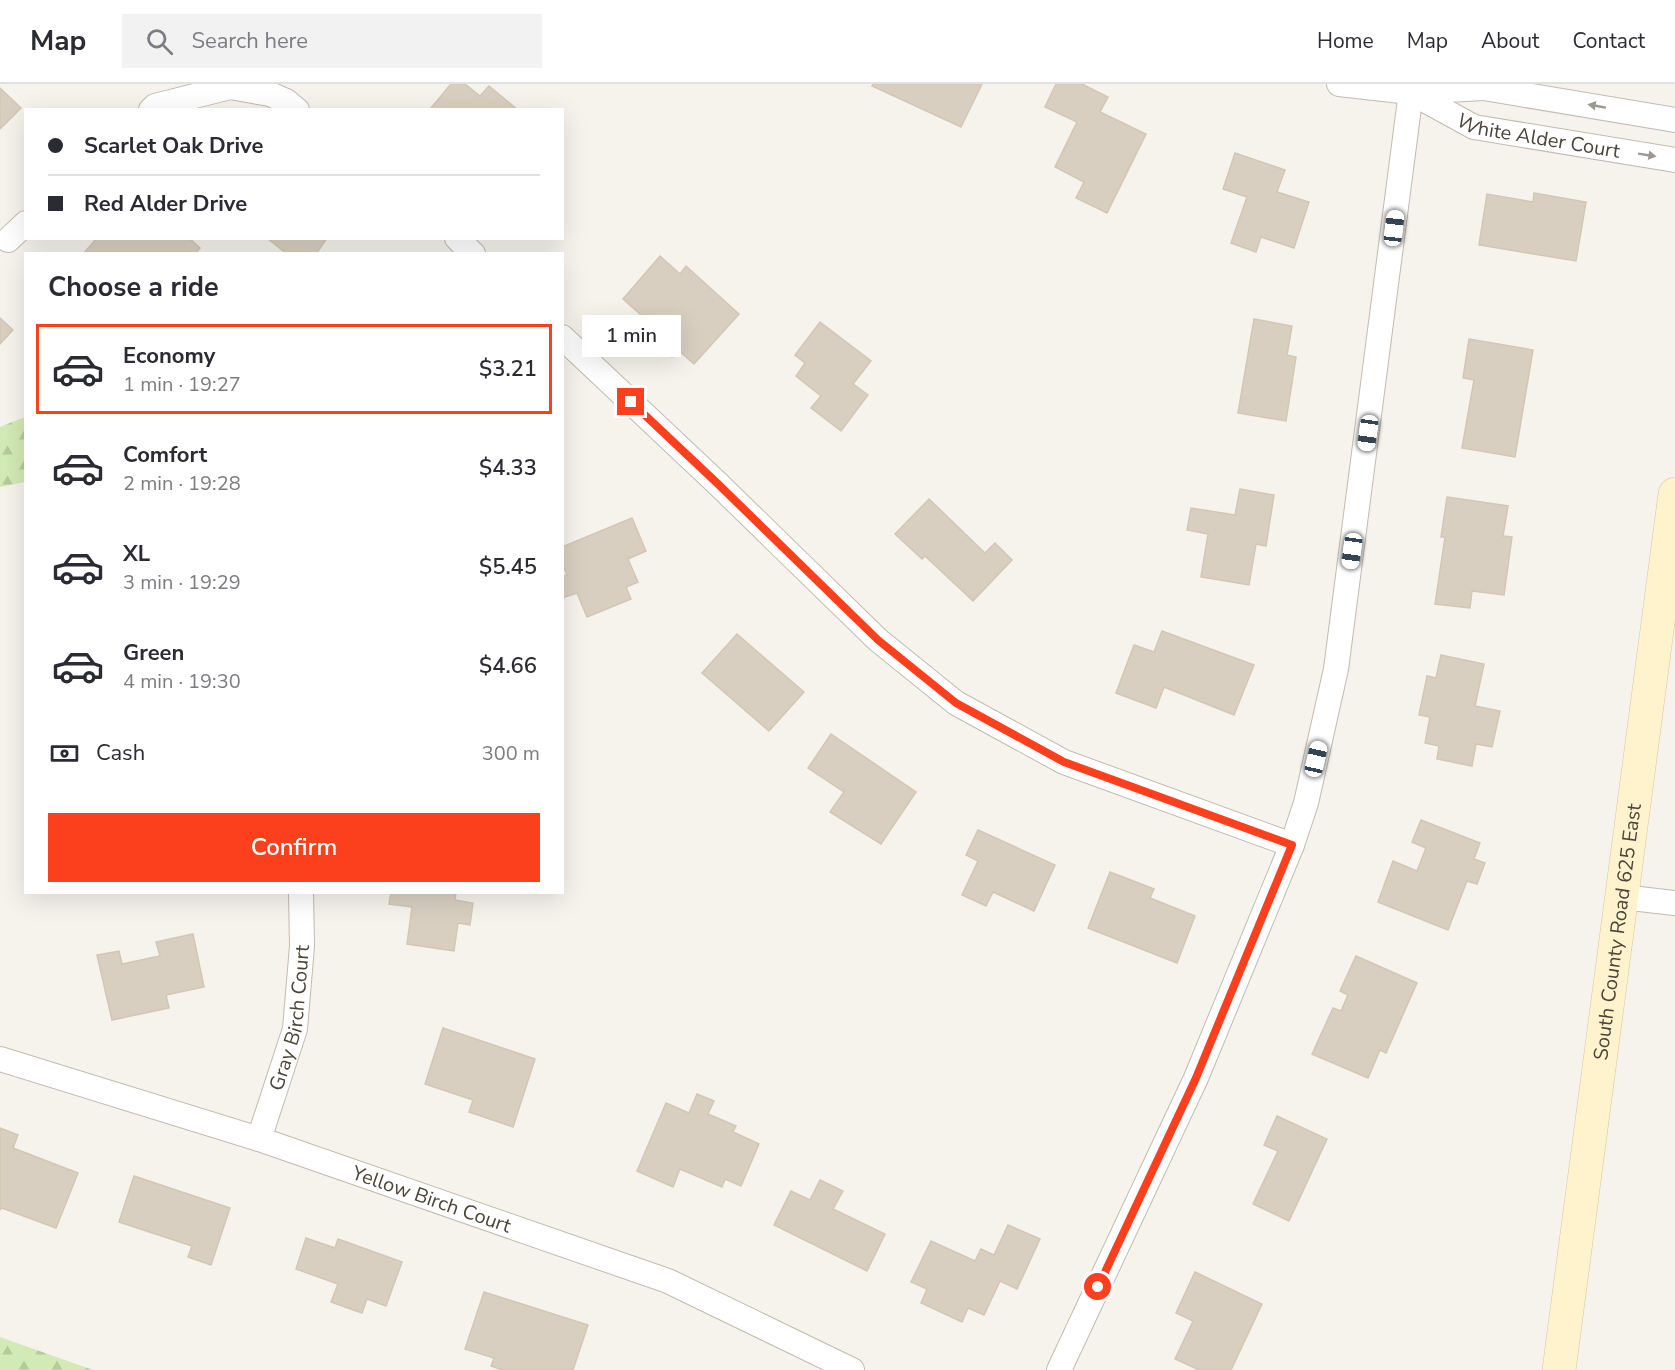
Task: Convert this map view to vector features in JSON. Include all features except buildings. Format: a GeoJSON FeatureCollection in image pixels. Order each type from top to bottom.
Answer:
{"type":"FeatureCollection","features":[{"type":"Feature","properties":{"kind":"street","name":"White Alder Court"},"geometry":{"type":"LineString","coordinates":[[1339,84],[1411,88],[1484,88],[1675,120]]}},
{"type":"Feature","properties":{"kind":"street"},"geometry":{"type":"LineString","coordinates":[[153,108],[230,87],[270,94],[286,101],[295,108]]}},
{"type":"Feature","properties":{"kind":"street","name":"White Alder Court"},"geometry":{"type":"LineString","coordinates":[[1411,88],[1474,127],[1675,159]]}},
{"type":"Feature","properties":{"kind":"street"},"geometry":{"type":"LineString","coordinates":[[1059,1370],[1196,1078],[1292,845],[1306,803],[1336,669],[1411,88]]}},
{"type":"Feature","properties":{"kind":"street"},"geometry":{"type":"LineString","coordinates":[[8,240],[24,225]]}},
{"type":"Feature","properties":{"kind":"street"},"geometry":{"type":"LineString","coordinates":[[459,240],[471,252]]}},
{"type":"Feature","properties":{"kind":"street"},"geometry":{"type":"LineString","coordinates":[[564,340],[717,483],[878,640],[956,703],[1064,762],[1292,845]]}},
{"type":"Feature","properties":{"kind":"street","name":"South County Road 625 East"},"geometry":{"type":"LineString","coordinates":[[1559,1370],[1675,494]]}},
{"type":"Feature","properties":{"kind":"street","name":"Gray Birch Court"},"geometry":{"type":"LineString","coordinates":[[259,1139],[295,1029],[302,946],[301,894]]}},
{"type":"Feature","properties":{"kind":"street"},"geometry":{"type":"LineString","coordinates":[[1622,897],[1675,903]]}},
{"type":"Feature","properties":{"kind":"street","name":"Yellow Birch Court"},"geometry":{"type":"LineString","coordinates":[[0,1059],[259,1139],[668,1281],[852,1370]]}},
{"type":"Feature","properties":{"kind":"green space"},"geometry":{"type":"Polygon","coordinates":[[[24,417],[24,482],[0,487],[0,427],[24,417]]]}},
{"type":"Feature","properties":{"kind":"green space"},"geometry":{"type":"Polygon","coordinates":[[[0,1337],[93,1370],[0,1370],[0,1337]]]}},
{"type":"Feature","properties":{"kind":"route"},"geometry":{"type":"LineString","coordinates":[[631,402],[878,640],[956,703],[1064,762],[1292,845],[1196,1078],[1098,1287]]}}]}
